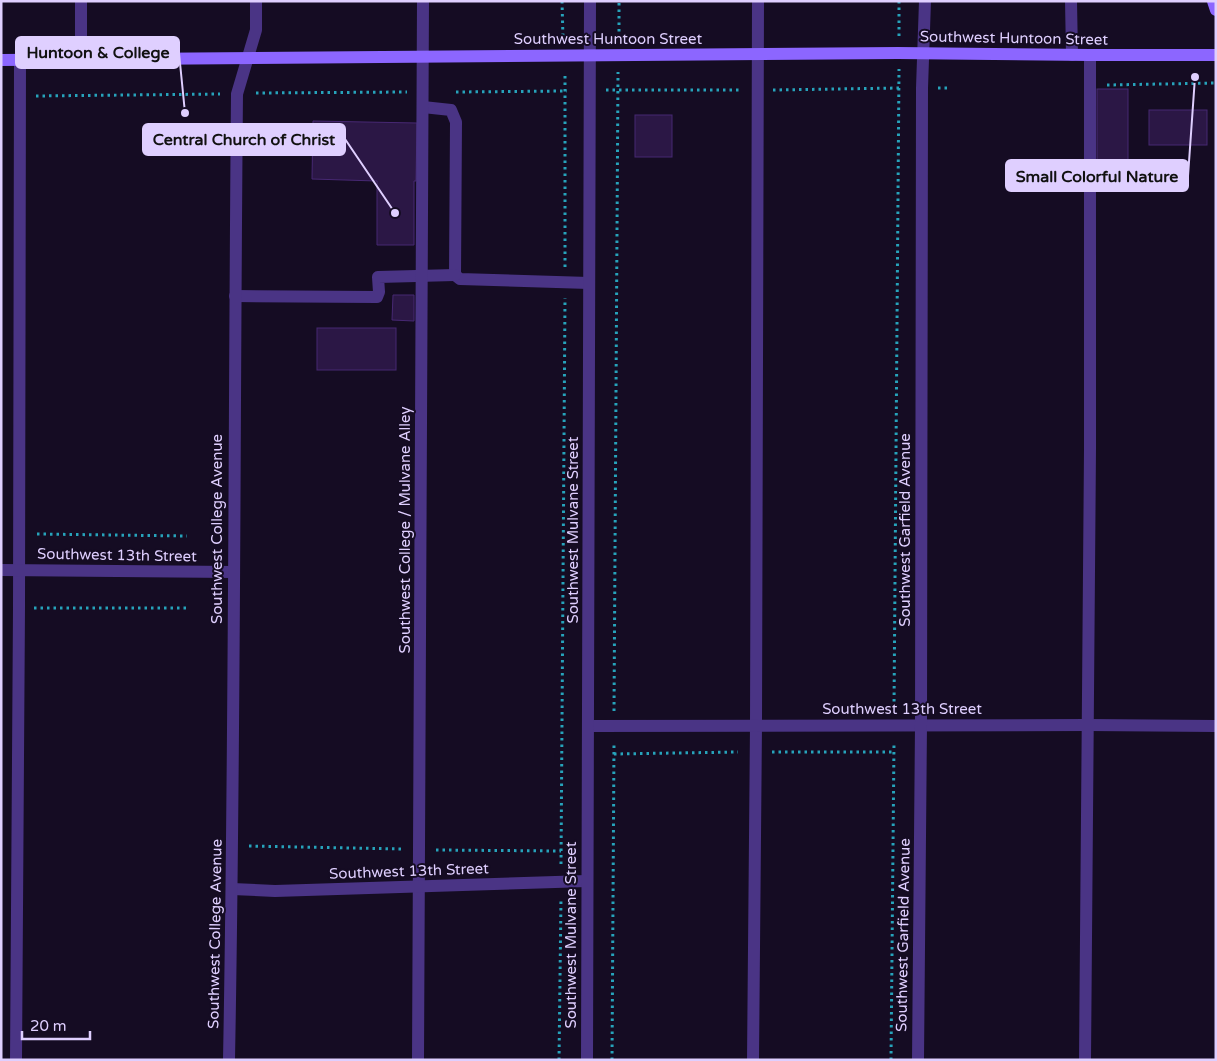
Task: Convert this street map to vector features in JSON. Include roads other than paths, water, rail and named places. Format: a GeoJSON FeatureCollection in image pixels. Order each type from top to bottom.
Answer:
{"type":"FeatureCollection","features":[{"type":"Feature","properties":{"kind":"main road"},"geometry":{"type":"LineString","coordinates":[[1213,1],[1216,10]]}},
{"type":"Feature","properties":{"kind":"main road","name":"Southwest Huntoon Street"},"geometry":{"type":"LineString","coordinates":[[1,60],[619,56],[898,52],[924,54],[1216,55]]}},
{"type":"Feature","properties":{"kind":"street"},"geometry":{"type":"LineString","coordinates":[[81,1],[81,59]]}},
{"type":"Feature","properties":{"kind":"street","name":"Southwest College Avenue"},"geometry":{"type":"LineString","coordinates":[[229,1060],[233,846],[237,94],[256,30],[256,1]]}},
{"type":"Feature","properties":{"kind":"street","name":"Southwest College / Mulvane Alley"},"geometry":{"type":"LineString","coordinates":[[418,1060],[423,1]]}},
{"type":"Feature","properties":{"kind":"street","name":"Southwest Mulvane Street"},"geometry":{"type":"LineString","coordinates":[[587,1060],[590,1]]}},
{"type":"Feature","properties":{"kind":"street"},"geometry":{"type":"LineString","coordinates":[[753,1060],[758,1]]}},
{"type":"Feature","properties":{"kind":"street","name":"Southwest Garfield Avenue"},"geometry":{"type":"LineString","coordinates":[[918,1060],[921,725],[922,88],[925,1]]}},
{"type":"Feature","properties":{"kind":"street"},"geometry":{"type":"LineString","coordinates":[[1071,1],[1072,55]]}},
{"type":"Feature","properties":{"kind":"street"},"geometry":{"type":"LineString","coordinates":[[1085,1060],[1090,55]]}},
{"type":"Feature","properties":{"kind":"street"},"geometry":{"type":"LineString","coordinates":[[16,1060],[20,60]]}},
{"type":"Feature","properties":{"kind":"street"},"geometry":{"type":"LineString","coordinates":[[423,107],[451,110],[456,122],[455,276]]}},
{"type":"Feature","properties":{"kind":"street"},"geometry":{"type":"LineString","coordinates":[[235,296],[376,298],[378,277],[455,276],[460,279],[589,282]]}},
{"type":"Feature","properties":{"kind":"street","name":"Southwest 13th Street"},"geometry":{"type":"LineString","coordinates":[[1,570],[233,572]]}},
{"type":"Feature","properties":{"kind":"street","name":"Southwest 13th Street"},"geometry":{"type":"LineString","coordinates":[[589,726],[1216,726]]}},
{"type":"Feature","properties":{"kind":"street","name":"Southwest 13th Street"},"geometry":{"type":"LineString","coordinates":[[232,889],[275,891],[587,881]]}},
{"type":"Feature","properties":{"kind":"place","name":"Small Colorful Nature"},"geometry":{"type":"Point","coordinates":[1195,77]}},
{"type":"Feature","properties":{"kind":"place","name":"Huntoon & College"},"geometry":{"type":"Point","coordinates":[185,113]}},
{"type":"Feature","properties":{"kind":"place","name":"Central Church of Christ"},"geometry":{"type":"Point","coordinates":[395,213]}}]}
